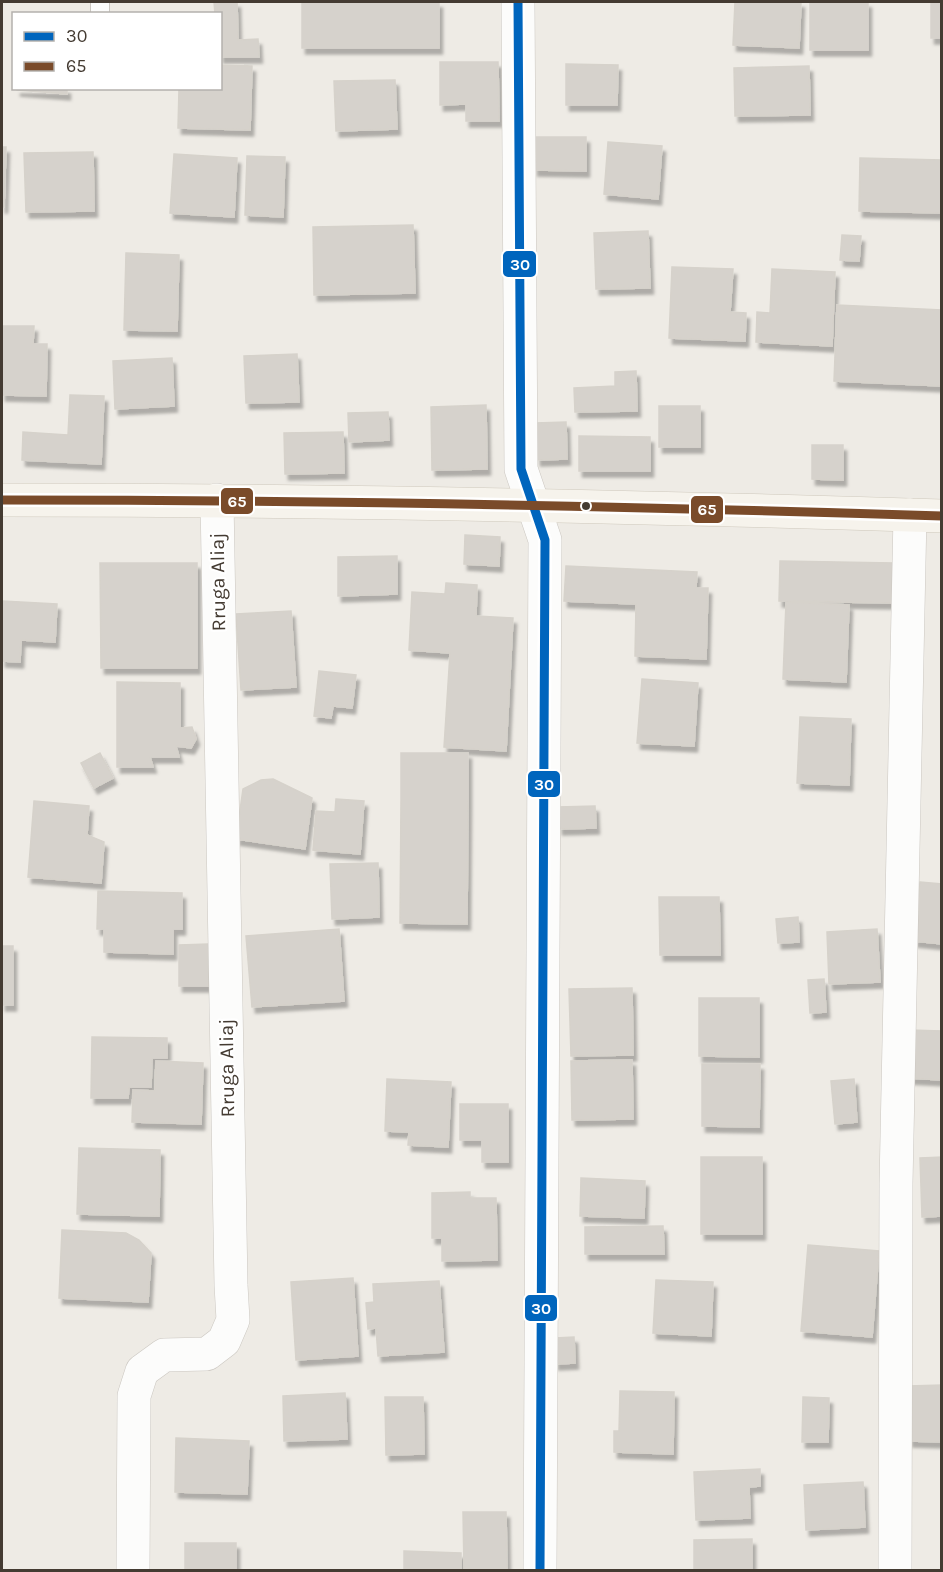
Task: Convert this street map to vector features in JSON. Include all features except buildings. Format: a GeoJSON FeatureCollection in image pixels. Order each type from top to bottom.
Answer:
{"type":"FeatureCollection","features":[{"type":"Feature","properties":{"kind":"main road"},"geometry":{"type":"LineString","coordinates":[[2,500],[217,500],[534,505],[926,515]]}},
{"type":"Feature","properties":{"kind":"street"},"geometry":{"type":"LineString","coordinates":[[518,2],[521,469],[545,540],[540,1570]]}},
{"type":"Feature","properties":{"kind":"street","name":"Rruga Aliaj"},"geometry":{"type":"LineString","coordinates":[[133,1570],[134,1396],[142,1371],[164,1356],[207,1354],[224,1341],[233,1320],[217,500]]}},
{"type":"Feature","properties":{"kind":"street"},"geometry":{"type":"LineString","coordinates":[[895,1570],[896,1184],[926,515]]}},
{"type":"Feature","properties":{"kind":"transit line","name":"30"},"geometry":{"type":"LineString","coordinates":[[518,2],[521,469],[545,540],[540,1570]]}},
{"type":"Feature","properties":{"kind":"transit line","name":"65"},"geometry":{"type":"LineString","coordinates":[[2,500],[472,504],[942,516]]}}]}
